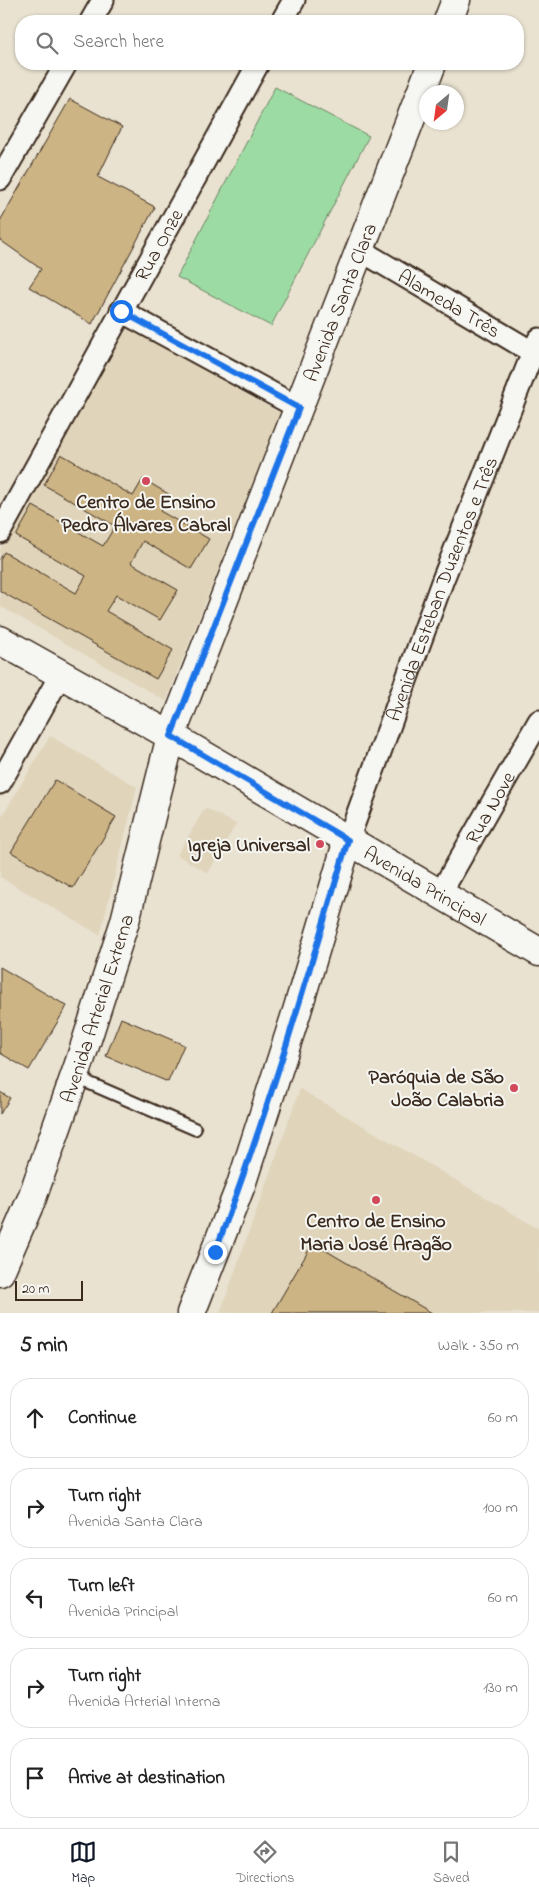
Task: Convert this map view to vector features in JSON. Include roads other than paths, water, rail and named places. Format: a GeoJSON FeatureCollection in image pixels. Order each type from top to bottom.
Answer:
{"type":"FeatureCollection","features":[{"type":"Feature","properties":{"kind":"main road"},"geometry":{"type":"LineString","coordinates":[[450,15],[456,0]]}},
{"type":"Feature","properties":{"kind":"main road","name":"Avenida Santa Clara"},"geometry":{"type":"LineString","coordinates":[[171,736],[430,70]]}},
{"type":"Feature","properties":{"kind":"main road","name":"Avenida Principal"},"geometry":{"type":"LineString","coordinates":[[0,640],[171,736],[539,952]]}},
{"type":"Feature","properties":{"kind":"main road","name":"Avenida Arterial Externa"},"geometry":{"type":"LineString","coordinates":[[0,1272],[32,1198],[75,1077],[125,921],[171,736]]}},
{"type":"Feature","properties":{"kind":"main road"},"geometry":{"type":"LineString","coordinates":[[191,1313],[241,1185],[298,1012],[348,840]]}},
{"type":"Feature","properties":{"kind":"street"},"geometry":{"type":"LineString","coordinates":[[94,15],[103,0]]}},
{"type":"Feature","properties":{"kind":"street"},"geometry":{"type":"LineString","coordinates":[[285,15],[294,0]]}},
{"type":"Feature","properties":{"kind":"street"},"geometry":{"type":"LineString","coordinates":[[0,179],[63,70]]}},
{"type":"Feature","properties":{"kind":"street","name":"Rua Onze"},"geometry":{"type":"LineString","coordinates":[[0,532],[255,70]]}},
{"type":"Feature","properties":{"kind":"street","name":"Alameda Três"},"geometry":{"type":"LineString","coordinates":[[360,250],[537,349]]}},
{"type":"Feature","properties":{"kind":"street"},"geometry":{"type":"LineString","coordinates":[[121,311],[299,408]]}},
{"type":"Feature","properties":{"kind":"street","name":"Avenida Esteban Duzentos e Três"},"geometry":{"type":"LineString","coordinates":[[348,840],[442,582],[537,349]]}},
{"type":"Feature","properties":{"kind":"street"},"geometry":{"type":"LineString","coordinates":[[0,782],[62,674]]}},
{"type":"Feature","properties":{"kind":"street","name":"Rua Nove"},"geometry":{"type":"LineString","coordinates":[[440,894],[539,721]]}},
{"type":"Feature","properties":{"kind":"lane"},"geometry":{"type":"LineString","coordinates":[[75,1077],[195,1129]]}},
{"type":"Feature","properties":{"kind":"place","name":"Centro de Ensino Pedro Álvares Cabral"},"geometry":{"type":"Point","coordinates":[146,481]}},
{"type":"Feature","properties":{"kind":"place","name":"Igreja Universal"},"geometry":{"type":"Point","coordinates":[320,844]}},
{"type":"Feature","properties":{"kind":"place","name":"Paróquia de São João Calabria"},"geometry":{"type":"Point","coordinates":[514,1088]}},
{"type":"Feature","properties":{"kind":"place","name":"Centro de Ensino Maria José Aragão"},"geometry":{"type":"Point","coordinates":[376,1200]}}]}
